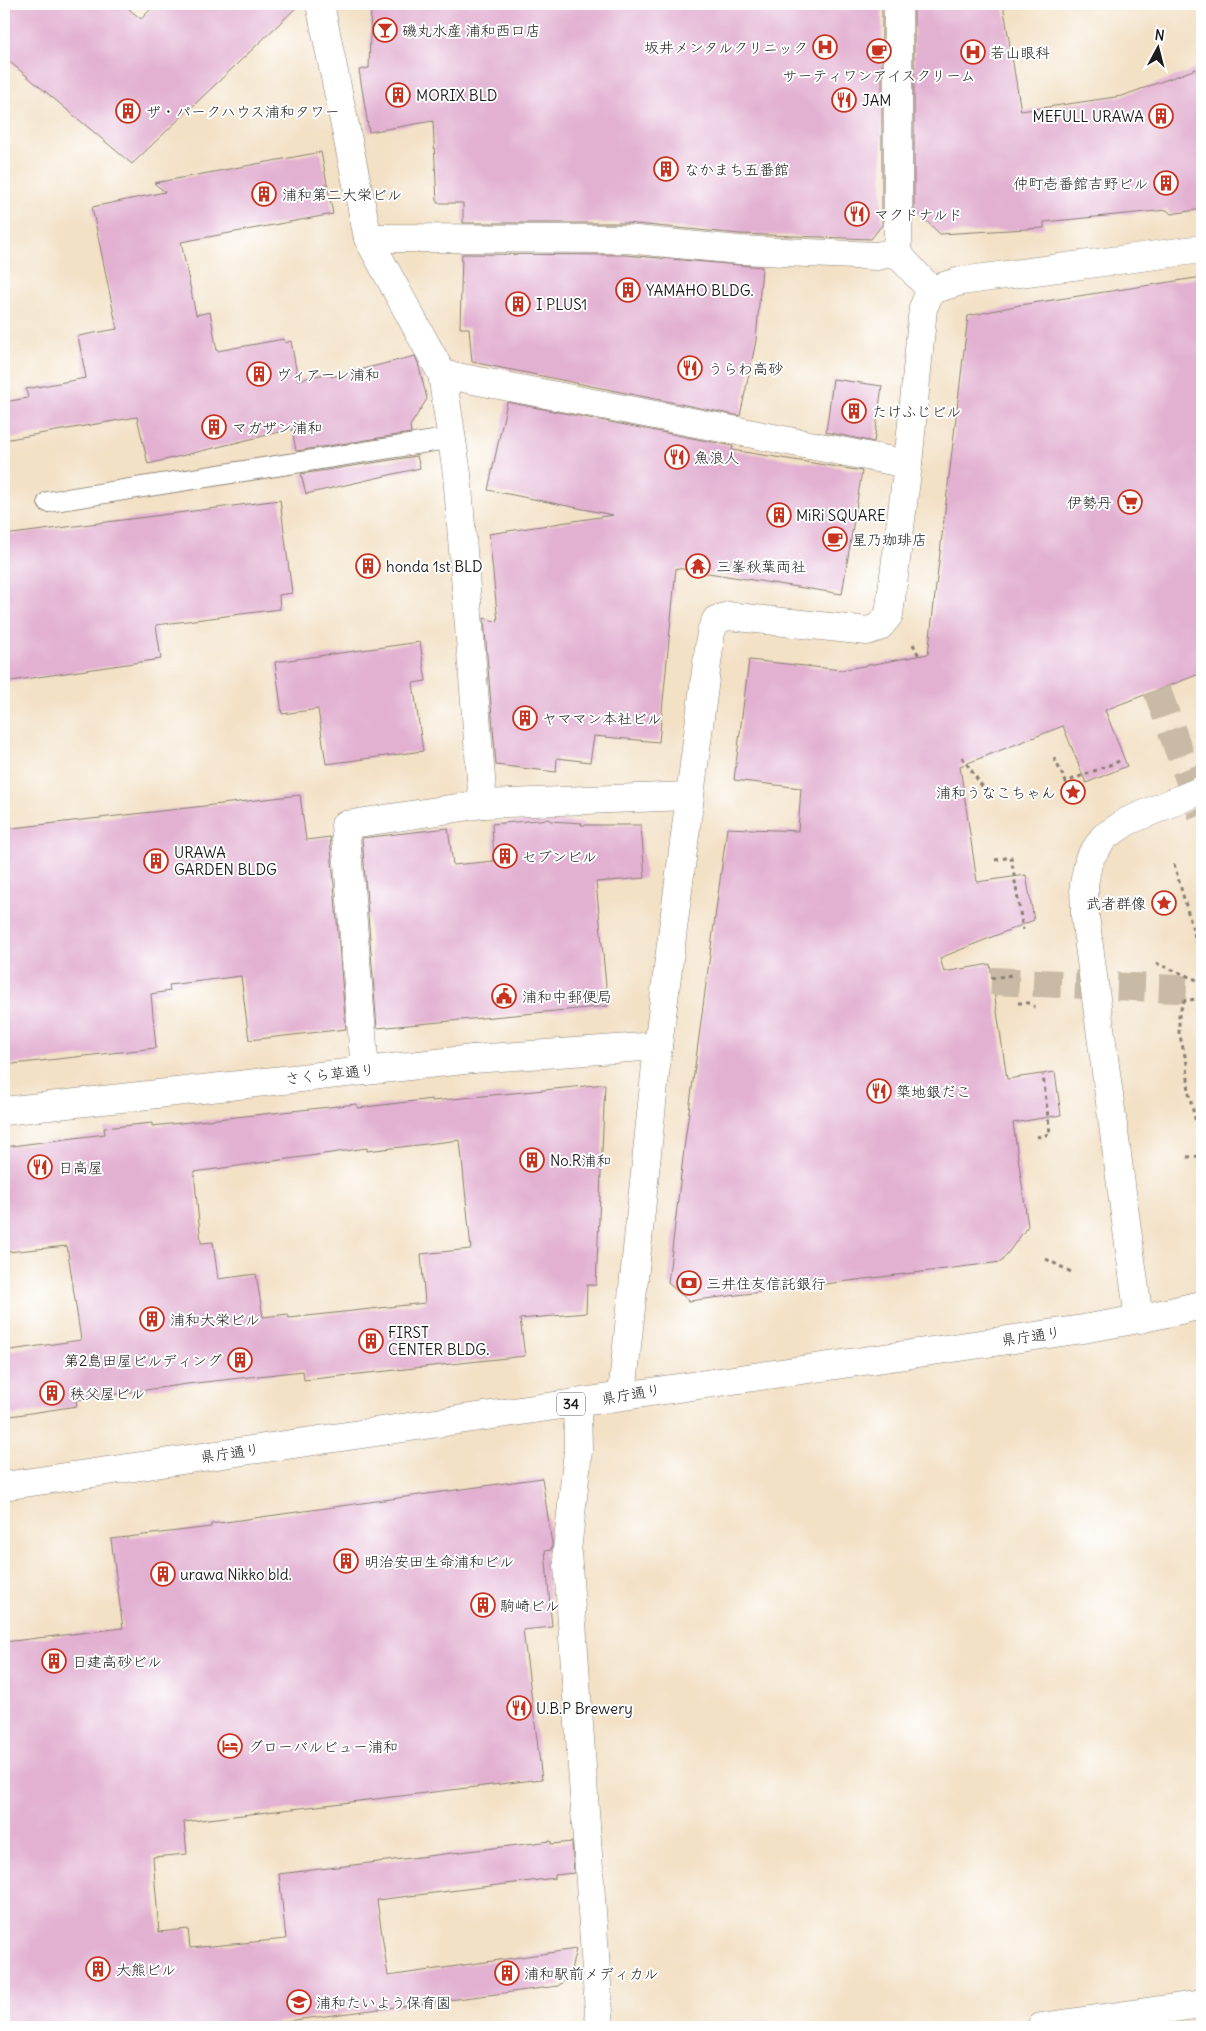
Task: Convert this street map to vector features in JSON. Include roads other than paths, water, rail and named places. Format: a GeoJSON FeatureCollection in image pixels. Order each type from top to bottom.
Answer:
{"type":"FeatureCollection","features":[{"type":"Feature","properties":{"kind":"street"},"geometry":{"type":"LineString","coordinates":[[320,4],[368,238],[442,374],[453,438],[467,577],[484,804]]}},
{"type":"Feature","properties":{"kind":"street"},"geometry":{"type":"LineString","coordinates":[[368,238],[626,239],[739,250],[877,256],[892,253],[898,242],[898,4]]}},
{"type":"Feature","properties":{"kind":"street"},"geometry":{"type":"LineString","coordinates":[[622,1395],[658,1046],[711,632],[716,620],[728,616],[867,631],[879,627],[889,615],[908,464],[923,308],[931,290],[961,281],[1202,249]]}},
{"type":"Feature","properties":{"kind":"street"},"geometry":{"type":"LineString","coordinates":[[894,250],[931,290]]}},
{"type":"Feature","properties":{"kind":"street"},"geometry":{"type":"LineString","coordinates":[[442,374],[908,464]]}},
{"type":"Feature","properties":{"kind":"street"},"geometry":{"type":"LineString","coordinates":[[1139,1319],[1085,916],[1084,884],[1089,860],[1104,837],[1128,821],[1202,790]]}},
{"type":"Feature","properties":{"kind":"street"},"geometry":{"type":"LineString","coordinates":[[365,1071],[346,825],[484,804],[689,796]]}},
{"type":"Feature","properties":{"kind":"street","name":"さくら草通り"},"geometry":{"type":"LineString","coordinates":[[4,1111],[473,1059],[658,1046]]}},
{"type":"Feature","properties":{"kind":"street","name":"34"},"geometry":{"type":"LineString","coordinates":[[1139,1319],[1202,1305]]}},
{"type":"Feature","properties":{"kind":"street","name":"県庁通り"},"geometry":{"type":"LineString","coordinates":[[4,1486],[1139,1319]]}},
{"type":"Feature","properties":{"kind":"street"},"geometry":{"type":"LineString","coordinates":[[577,1403],[578,1451],[567,1551],[600,2027]]}},
{"type":"Feature","properties":{"kind":"street"},"geometry":{"type":"LineString","coordinates":[[1041,2027],[1202,2004]]}},
{"type":"Feature","properties":{"kind":"lane"},"geometry":{"type":"LineString","coordinates":[[48,502],[453,438]]}},
{"type":"Feature","properties":{"kind":"tunnel"},"geometry":{"type":"LineString","coordinates":[[1157,690],[1202,815]]}},
{"type":"Feature","properties":{"kind":"tunnel"},"geometry":{"type":"LineString","coordinates":[[991,981],[1202,990]]}},
{"type":"Feature","properties":{"kind":"place","name":"磯丸水産 浦和西口店"},"geometry":{"type":"Point","coordinates":[385,30]}},
{"type":"Feature","properties":{"kind":"place","name":"坂井メンタルクリニック"},"geometry":{"type":"Point","coordinates":[825,47]}},
{"type":"Feature","properties":{"kind":"place","name":"サーティワンアイスクリーム"},"geometry":{"type":"Point","coordinates":[879,51]}},
{"type":"Feature","properties":{"kind":"place","name":"若山眼科"},"geometry":{"type":"Point","coordinates":[973,52]}},
{"type":"Feature","properties":{"kind":"place","name":"MORIX BLD"},"geometry":{"type":"Point","coordinates":[398,95]}},
{"type":"Feature","properties":{"kind":"place","name":"JAM"},"geometry":{"type":"Point","coordinates":[844,100]}},
{"type":"Feature","properties":{"kind":"place","name":"ザ・パークハウス浦和タワー"},"geometry":{"type":"Point","coordinates":[128,111]}},
{"type":"Feature","properties":{"kind":"place","name":"MEFULL URAWA"},"geometry":{"type":"Point","coordinates":[1161,116]}},
{"type":"Feature","properties":{"kind":"place","name":"なかまち五番館"},"geometry":{"type":"Point","coordinates":[666,169]}},
{"type":"Feature","properties":{"kind":"place","name":"仲町壱番館吉野ビル"},"geometry":{"type":"Point","coordinates":[1166,183]}},
{"type":"Feature","properties":{"kind":"place","name":"浦和第二大栄ビル"},"geometry":{"type":"Point","coordinates":[264,194]}},
{"type":"Feature","properties":{"kind":"place","name":"マクドナルド"},"geometry":{"type":"Point","coordinates":[857,214]}},
{"type":"Feature","properties":{"kind":"place","name":"YAMAHO BLDG."},"geometry":{"type":"Point","coordinates":[628,290]}},
{"type":"Feature","properties":{"kind":"place","name":"I PLUS1"},"geometry":{"type":"Point","coordinates":[518,304]}},
{"type":"Feature","properties":{"kind":"place","name":"うらわ高砂"},"geometry":{"type":"Point","coordinates":[690,368]}},
{"type":"Feature","properties":{"kind":"place","name":"ヴィアーレ浦和"},"geometry":{"type":"Point","coordinates":[259,374]}},
{"type":"Feature","properties":{"kind":"place","name":"たけふじビル"},"geometry":{"type":"Point","coordinates":[854,411]}},
{"type":"Feature","properties":{"kind":"place","name":"マガザン浦和"},"geometry":{"type":"Point","coordinates":[214,427]}},
{"type":"Feature","properties":{"kind":"place","name":"魚浪人"},"geometry":{"type":"Point","coordinates":[677,457]}},
{"type":"Feature","properties":{"kind":"place","name":"伊勢丹"},"geometry":{"type":"Point","coordinates":[1130,502]}},
{"type":"Feature","properties":{"kind":"place","name":"MiRi SQUARE"},"geometry":{"type":"Point","coordinates":[779,515]}},
{"type":"Feature","properties":{"kind":"place","name":"星乃珈琲店"},"geometry":{"type":"Point","coordinates":[835,539]}},
{"type":"Feature","properties":{"kind":"place","name":"honda 1st BLD"},"geometry":{"type":"Point","coordinates":[368,566]}},
{"type":"Feature","properties":{"kind":"place","name":"三峯秋葉両社"},"geometry":{"type":"Point","coordinates":[698,566]}},
{"type":"Feature","properties":{"kind":"place","name":"ヤママン本社ビル"},"geometry":{"type":"Point","coordinates":[525,718]}},
{"type":"Feature","properties":{"kind":"place","name":"浦和うなこちゃん"},"geometry":{"type":"Point","coordinates":[1073,792]}},
{"type":"Feature","properties":{"kind":"place","name":"セブンビル"},"geometry":{"type":"Point","coordinates":[505,856]}},
{"type":"Feature","properties":{"kind":"place","name":"URAWA GARDEN BLDG"},"geometry":{"type":"Point","coordinates":[156,861]}},
{"type":"Feature","properties":{"kind":"place","name":"武者群像"},"geometry":{"type":"Point","coordinates":[1164,903]}},
{"type":"Feature","properties":{"kind":"place","name":"浦和中郵便局"},"geometry":{"type":"Point","coordinates":[504,996]}},
{"type":"Feature","properties":{"kind":"place","name":"築地銀だこ"},"geometry":{"type":"Point","coordinates":[879,1091]}},
{"type":"Feature","properties":{"kind":"place","name":"No.R浦和"},"geometry":{"type":"Point","coordinates":[532,1160]}},
{"type":"Feature","properties":{"kind":"place","name":"日高屋"},"geometry":{"type":"Point","coordinates":[40,1167]}},
{"type":"Feature","properties":{"kind":"place","name":"三井住友信託銀行"},"geometry":{"type":"Point","coordinates":[689,1283]}},
{"type":"Feature","properties":{"kind":"place","name":"浦和大栄ビル"},"geometry":{"type":"Point","coordinates":[152,1319]}},
{"type":"Feature","properties":{"kind":"place","name":"FIRST CENTER BLDG."},"geometry":{"type":"Point","coordinates":[371,1341]}},
{"type":"Feature","properties":{"kind":"place","name":"第2島田屋ビルディング"},"geometry":{"type":"Point","coordinates":[240,1360]}},
{"type":"Feature","properties":{"kind":"place","name":"秩父屋ビル"},"geometry":{"type":"Point","coordinates":[52,1393]}},
{"type":"Feature","properties":{"kind":"place","name":"明治安田生命浦和ビル"},"geometry":{"type":"Point","coordinates":[346,1561]}},
{"type":"Feature","properties":{"kind":"place","name":"urawa Nikko bld."},"geometry":{"type":"Point","coordinates":[163,1574]}},
{"type":"Feature","properties":{"kind":"place","name":"駒崎ビル"},"geometry":{"type":"Point","coordinates":[483,1605]}},
{"type":"Feature","properties":{"kind":"place","name":"日建高砂ビル"},"geometry":{"type":"Point","coordinates":[54,1661]}},
{"type":"Feature","properties":{"kind":"place","name":"U.B.P Brewery"},"geometry":{"type":"Point","coordinates":[519,1708]}},
{"type":"Feature","properties":{"kind":"place","name":"グローバルビュー浦和"},"geometry":{"type":"Point","coordinates":[230,1746]}},
{"type":"Feature","properties":{"kind":"place","name":"大熊ビル"},"geometry":{"type":"Point","coordinates":[98,1969]}},
{"type":"Feature","properties":{"kind":"place","name":"浦和駅前メディカル"},"geometry":{"type":"Point","coordinates":[507,1973]}},
{"type":"Feature","properties":{"kind":"place","name":"浦和たいよう保育園"},"geometry":{"type":"Point","coordinates":[299,2002]}}]}
